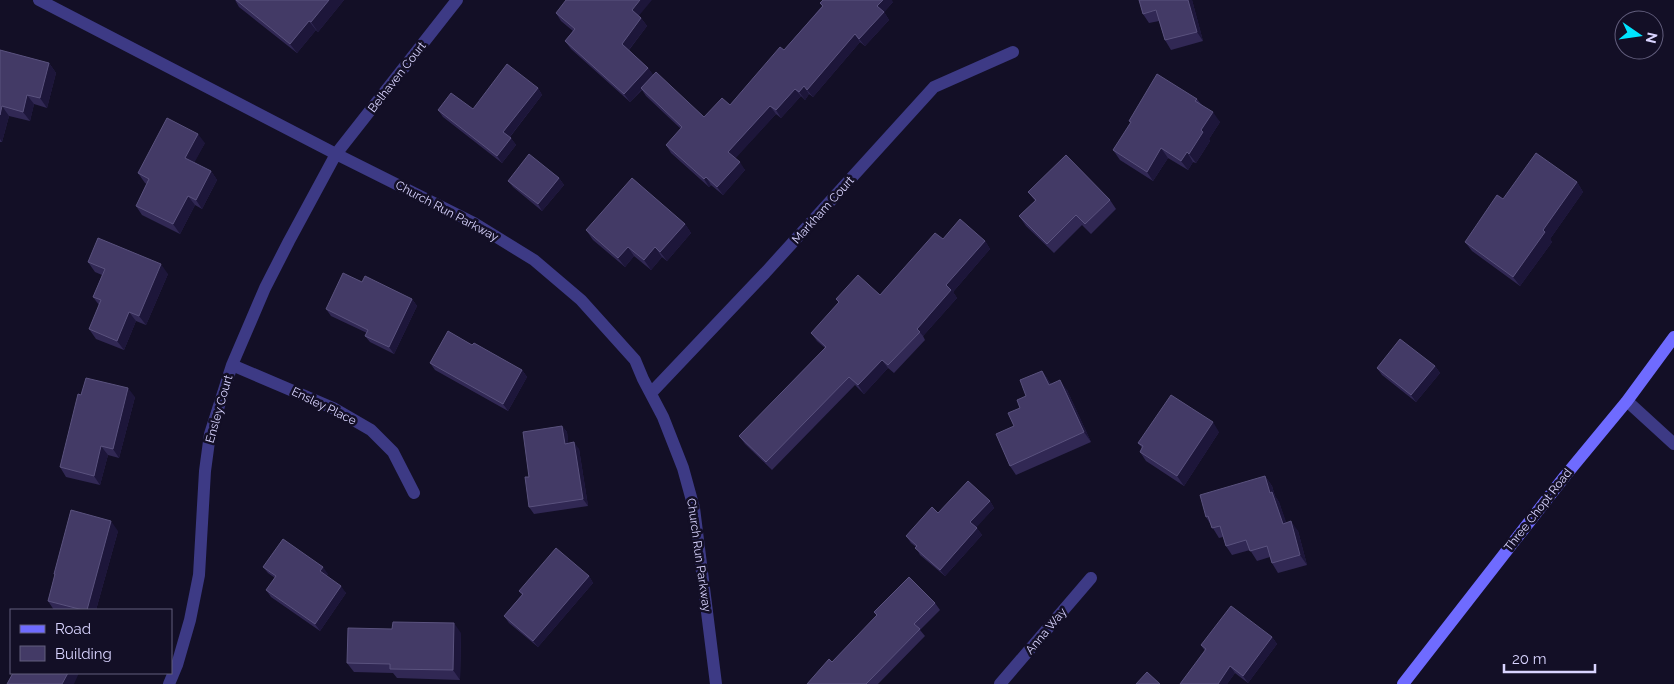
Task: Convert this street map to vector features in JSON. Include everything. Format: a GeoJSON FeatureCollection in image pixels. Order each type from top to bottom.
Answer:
{"type":"FeatureCollection","features":[{"type":"Feature","properties":{"kind":"main road","name":"Three Chopt Road"},"geometry":{"type":"LineString","coordinates":[[1403,684],[1565,476],[1627,401],[1674,337]]}},
{"type":"Feature","properties":{"kind":"street","name":"Church Run Parkway"},"geometry":{"type":"LineString","coordinates":[[38,0],[336,154],[474,222],[534,260],[581,300],[635,360],[663,417],[683,468],[694,508],[716,684]]}},
{"type":"Feature","properties":{"kind":"street","name":"Belhaven Court"},"geometry":{"type":"LineString","coordinates":[[336,154],[457,0]]}},
{"type":"Feature","properties":{"kind":"street","name":"Markham Court"},"geometry":{"type":"LineString","coordinates":[[651,393],[765,273],[934,88],[1013,52]]}},
{"type":"Feature","properties":{"kind":"street","name":"Ensley Court"},"geometry":{"type":"LineString","coordinates":[[169,684],[177,665],[190,620],[199,574],[205,471],[210,434],[232,365],[265,288],[336,154]]}},
{"type":"Feature","properties":{"kind":"street","name":"Ensley Place"},"geometry":{"type":"LineString","coordinates":[[232,365],[333,408],[371,430],[393,452],[414,493]]}},
{"type":"Feature","properties":{"kind":"street"},"geometry":{"type":"LineString","coordinates":[[1627,401],[1674,444]]}},
{"type":"Feature","properties":{"kind":"street","name":"Anna Way"},"geometry":{"type":"LineString","coordinates":[[1000,684],[1092,578]]}},
{"type":"Feature","properties":{"kind":"building"},"geometry":{"type":"Polygon","coordinates":[[[236,0],[329,0],[290,44],[236,0]]]}},
{"type":"Feature","properties":{"kind":"building"},"geometry":{"type":"Polygon","coordinates":[[[566,0],[640,0],[632,10],[641,18],[622,44],[648,68],[624,94],[565,41],[575,29],[556,13],[566,0]]]}},
{"type":"Feature","properties":{"kind":"building"},"geometry":{"type":"Polygon","coordinates":[[[823,0],[883,0],[877,6],[884,12],[859,39],[855,34],[807,90],[804,86],[799,92],[795,89],[776,110],[770,106],[728,152],[740,162],[717,187],[706,177],[704,179],[666,145],[682,127],[641,88],[656,72],[704,117],[722,98],[730,105],[780,47],[784,50],[823,6],[820,3],[823,0]]]}},
{"type":"Feature","properties":{"kind":"building"},"geometry":{"type":"Polygon","coordinates":[[[1139,0],[1188,0],[1197,32],[1165,40],[1156,10],[1143,14],[1139,0]]]}},
{"type":"Feature","properties":{"kind":"building"},"geometry":{"type":"Polygon","coordinates":[[[0,50],[49,63],[40,98],[27,95],[23,112],[2,106],[0,115],[0,50]]]}},
{"type":"Feature","properties":{"kind":"building"},"geometry":{"type":"Polygon","coordinates":[[[507,64],[538,88],[503,132],[511,138],[497,156],[438,110],[451,93],[473,109],[507,64]]]}},
{"type":"Feature","properties":{"kind":"building"},"geometry":{"type":"Polygon","coordinates":[[[1157,74],[1197,99],[1195,101],[1213,112],[1189,154],[1187,152],[1181,161],[1161,148],[1147,172],[1113,150],[1131,122],[1129,121],[1157,74]]]}},
{"type":"Feature","properties":{"kind":"building"},"geometry":{"type":"Polygon","coordinates":[[[167,118],[198,134],[185,158],[211,171],[196,200],[188,196],[173,224],[136,206],[149,179],[138,173],[167,118]]]}},
{"type":"Feature","properties":{"kind":"building"},"geometry":{"type":"Polygon","coordinates":[[[1536,153],[1577,182],[1513,277],[1465,242],[1497,195],[1503,199],[1536,153]]]}},
{"type":"Feature","properties":{"kind":"building"},"geometry":{"type":"Polygon","coordinates":[[[529,154],[559,178],[538,204],[508,181],[529,154]]]}},
{"type":"Feature","properties":{"kind":"building"},"geometry":{"type":"Polygon","coordinates":[[[1066,155],[1110,200],[1085,224],[1076,215],[1047,244],[1019,216],[1036,200],[1028,192],[1066,155]]]}},
{"type":"Feature","properties":{"kind":"building"},"geometry":{"type":"Polygon","coordinates":[[[632,178],[685,224],[660,252],[655,247],[644,260],[628,247],[618,258],[586,230],[632,178]]]}},
{"type":"Feature","properties":{"kind":"building"},"geometry":{"type":"Polygon","coordinates":[[[960,219],[985,241],[946,285],[951,290],[917,329],[920,332],[888,365],[882,360],[858,385],[849,377],[766,462],[739,436],[826,347],[811,333],[839,302],[836,299],[858,275],[880,295],[935,233],[943,239],[960,219]]]}},
{"type":"Feature","properties":{"kind":"building"},"geometry":{"type":"Polygon","coordinates":[[[98,238],[161,264],[139,316],[129,312],[117,341],[89,329],[101,300],[93,297],[105,269],[88,262],[98,238]]]}},
{"type":"Feature","properties":{"kind":"building"},"geometry":{"type":"Polygon","coordinates":[[[343,273],[362,282],[365,276],[412,299],[389,347],[365,336],[368,330],[326,309],[343,273]]]}},
{"type":"Feature","properties":{"kind":"building"},"geometry":{"type":"Polygon","coordinates":[[[448,331],[472,345],[474,343],[522,370],[503,404],[430,363],[448,331]]]}},
{"type":"Feature","properties":{"kind":"building"},"geometry":{"type":"Polygon","coordinates":[[[1400,339],[1435,366],[1411,395],[1377,368],[1400,339]]]}},
{"type":"Feature","properties":{"kind":"building"},"geometry":{"type":"Polygon","coordinates":[[[1042,371],[1049,385],[1060,380],[1084,432],[1010,466],[996,434],[1014,426],[1008,413],[1020,408],[1017,400],[1026,396],[1020,380],[1042,371]]]}},
{"type":"Feature","properties":{"kind":"building"},"geometry":{"type":"Polygon","coordinates":[[[86,378],[128,388],[113,449],[101,446],[94,476],[60,467],[78,394],[81,395],[86,378]]]}},
{"type":"Feature","properties":{"kind":"building"},"geometry":{"type":"Polygon","coordinates":[[[1171,395],[1213,422],[1177,476],[1140,452],[1143,446],[1138,443],[1171,395]]]}},
{"type":"Feature","properties":{"kind":"building"},"geometry":{"type":"Polygon","coordinates":[[[562,426],[565,444],[574,442],[583,499],[529,507],[525,477],[529,477],[523,432],[562,426]]]}},
{"type":"Feature","properties":{"kind":"building"},"geometry":{"type":"Polygon","coordinates":[[[1265,476],[1283,524],[1291,521],[1300,555],[1272,563],[1267,546],[1250,551],[1246,540],[1226,546],[1220,526],[1212,528],[1208,516],[1206,517],[1200,495],[1265,476]]]}},
{"type":"Feature","properties":{"kind":"building"},"geometry":{"type":"Polygon","coordinates":[[[968,481],[990,501],[970,522],[977,528],[940,570],[915,548],[917,546],[906,536],[932,507],[938,513],[968,481]]]}},
{"type":"Feature","properties":{"kind":"building"},"geometry":{"type":"Polygon","coordinates":[[[71,510],[111,521],[87,609],[79,609],[48,601],[71,510]]]}},
{"type":"Feature","properties":{"kind":"building"},"geometry":{"type":"Polygon","coordinates":[[[283,539],[323,567],[320,571],[341,586],[315,624],[266,590],[276,576],[263,567],[283,539]]]}},
{"type":"Feature","properties":{"kind":"building"},"geometry":{"type":"Polygon","coordinates":[[[556,548],[589,576],[533,641],[504,616],[523,594],[519,591],[556,548]]]}},
{"type":"Feature","properties":{"kind":"building"},"geometry":{"type":"Polygon","coordinates":[[[909,577],[935,603],[914,624],[920,629],[866,684],[807,684],[829,659],[832,662],[877,615],[874,612],[909,577]]]}},
{"type":"Feature","properties":{"kind":"building"},"geometry":{"type":"Polygon","coordinates":[[[1231,606],[1272,637],[1243,676],[1230,666],[1218,684],[1180,684],[1206,649],[1201,645],[1231,606]]]}},
{"type":"Feature","properties":{"kind":"building"},"geometry":{"type":"Polygon","coordinates":[[[393,622],[454,623],[453,670],[390,669],[390,664],[347,663],[348,628],[392,629],[393,622]]]}},
{"type":"Feature","properties":{"kind":"building"},"geometry":{"type":"Polygon","coordinates":[[[1147,672],[1160,684],[1136,684],[1147,672]]]}},
{"type":"Feature","properties":{"kind":"building"},"geometry":{"type":"Polygon","coordinates":[[[12,674],[67,674],[62,684],[7,684],[12,674]]]}}]}
